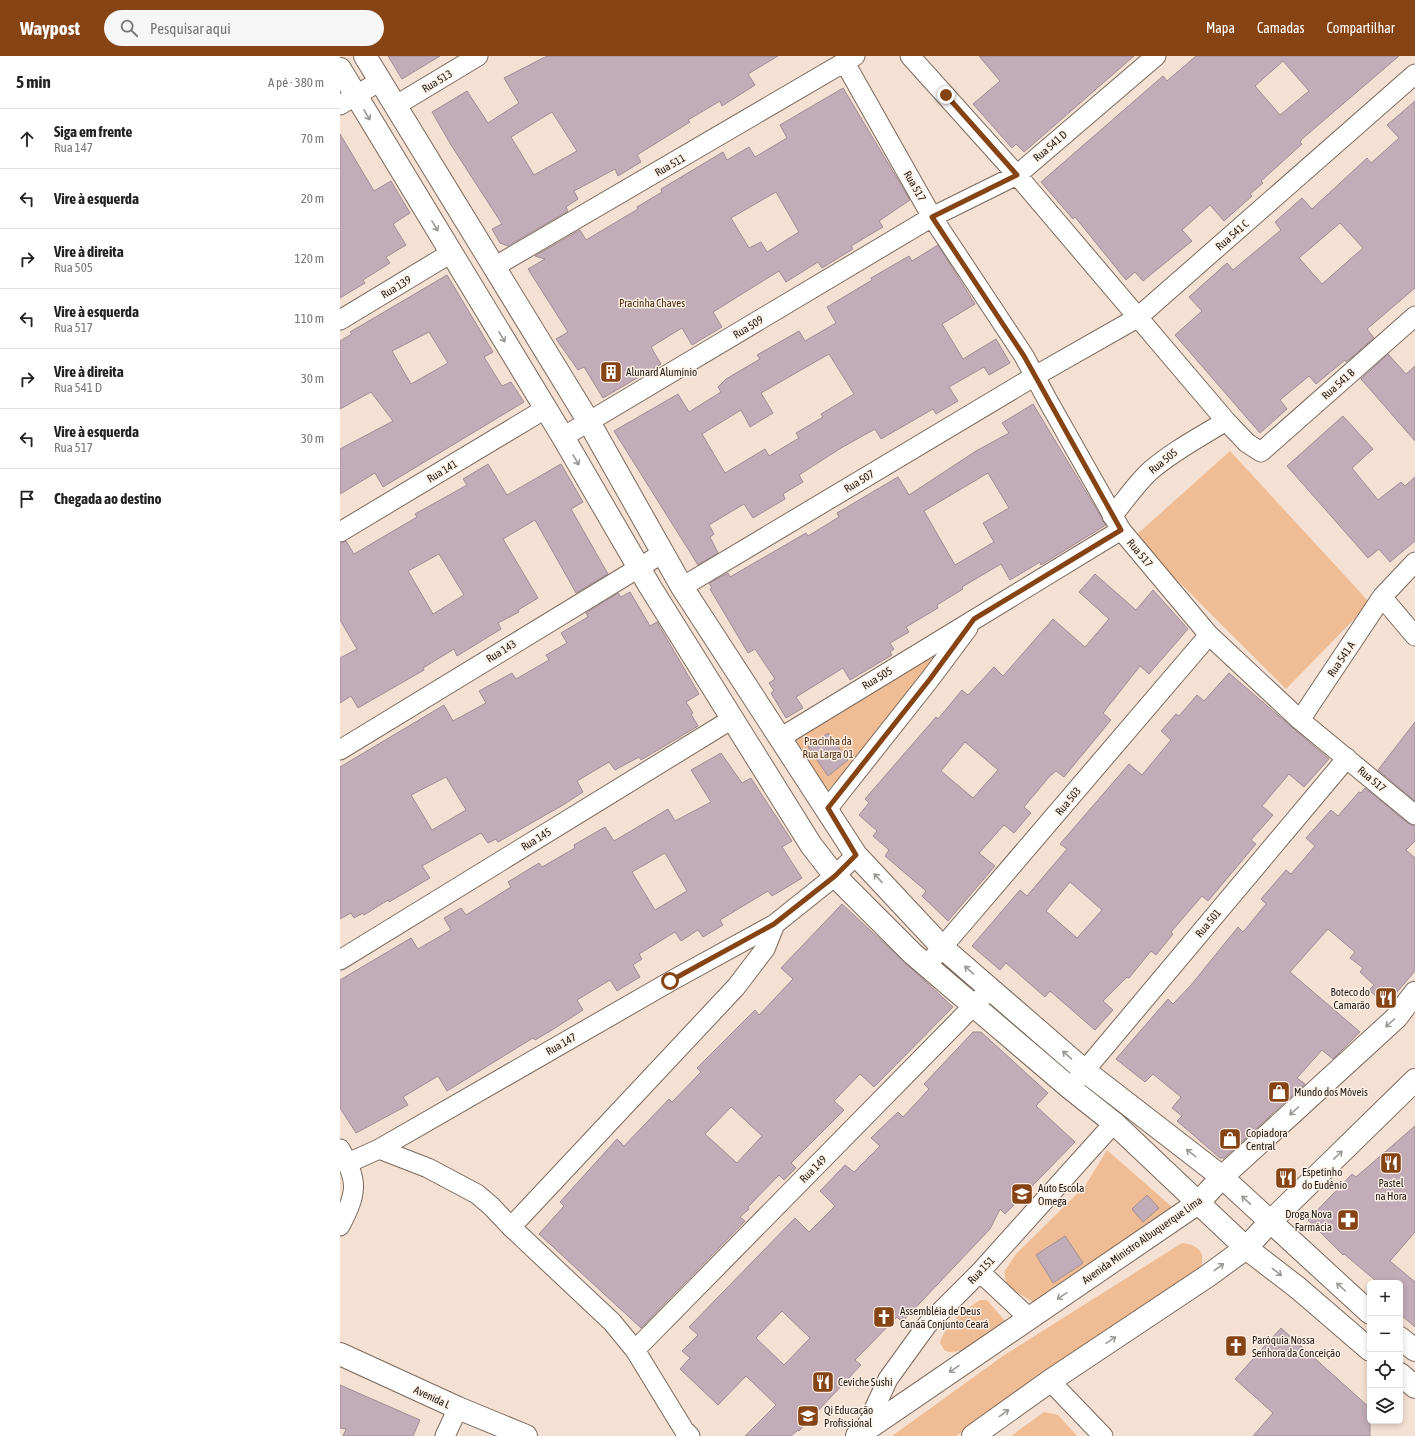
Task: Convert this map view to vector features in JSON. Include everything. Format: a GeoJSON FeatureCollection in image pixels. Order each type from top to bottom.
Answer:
{"type":"FeatureCollection","features":[{"type":"Feature","properties":{"kind":"street"},"geometry":{"type":"LineString","coordinates":[[365,56],[589,422],[682,587],[780,738],[828,808],[856,855],[943,948],[1085,1071],[1222,1177],[1367,1310]]}},
{"type":"Feature","properties":{"kind":"street","name":"Rua 513"},"geometry":{"type":"LineString","coordinates":[[395,106],[478,56]]}},
{"type":"Feature","properties":{"kind":"street"},"geometry":{"type":"LineString","coordinates":[[910,56],[1017,175],[1226,421]]}},
{"type":"Feature","properties":{"kind":"street","name":"Rua 541 D"},"geometry":{"type":"LineString","coordinates":[[932,217],[1017,175],[1156,56]]}},
{"type":"Feature","properties":{"kind":"street","name":"Rua 517"},"geometry":{"type":"LineString","coordinates":[[850,60],[932,217],[1035,376],[1117,523],[1208,636],[1300,720],[1415,815]]}},
{"type":"Feature","properties":{"kind":"street","name":"Rua 511"},"geometry":{"type":"LineString","coordinates":[[494,267],[850,60]]}},
{"type":"Feature","properties":{"kind":"street"},"geometry":{"type":"LineString","coordinates":[[340,69],[348,100],[451,253],[732,719],[812,845],[835,876],[927,965],[1070,1088],[1114,1123],[1246,1248],[1298,1288],[1363,1344],[1367,1331]]}},
{"type":"Feature","properties":{"kind":"street","name":"Rua 541 C"},"geometry":{"type":"LineString","coordinates":[[1035,376],[1137,318],[1415,74]]}},
{"type":"Feature","properties":{"kind":"street"},"geometry":{"type":"LineString","coordinates":[[348,100],[380,81]]}},
{"type":"Feature","properties":{"kind":"street","name":"Rua 509"},"geometry":{"type":"LineString","coordinates":[[563,437],[932,217]]}},
{"type":"Feature","properties":{"kind":"street","name":"Rua 139"},"geometry":{"type":"LineString","coordinates":[[340,320],[451,253]]}},
{"type":"Feature","properties":{"kind":"street","name":"Rua 541 B"},"geometry":{"type":"LineString","coordinates":[[1226,421],[1247,443],[1261,452],[1415,316]]}},
{"type":"Feature","properties":{"kind":"street"},"geometry":{"type":"LineString","coordinates":[[516,360],[541,344]]}},
{"type":"Feature","properties":{"kind":"street","name":"Rua 507"},"geometry":{"type":"LineString","coordinates":[[682,587],[1035,376]]}},
{"type":"Feature","properties":{"kind":"street","name":"Rua 141"},"geometry":{"type":"LineString","coordinates":[[340,532],[545,409]]}},
{"type":"Feature","properties":{"kind":"street","name":"Rua 505"},"geometry":{"type":"LineString","coordinates":[[780,738],[974,619],[1117,523],[1149,472],[1185,444],[1226,421]]}},
{"type":"Feature","properties":{"kind":"street","name":"Rua 143"},"geometry":{"type":"LineString","coordinates":[[340,750],[663,553]]}},
{"type":"Feature","properties":{"kind":"street","name":"Rua 541 A"},"geometry":{"type":"LineString","coordinates":[[1300,720],[1382,597],[1415,562]]}},
{"type":"Feature","properties":{"kind":"street"},"geometry":{"type":"LineString","coordinates":[[1382,597],[1415,636]]}},
{"type":"Feature","properties":{"kind":"street","name":"Rua 505"},"geometry":{"type":"LineString","coordinates":[[828,808],[925,686],[974,619]]}},
{"type":"Feature","properties":{"kind":"street","name":"Rua 503"},"geometry":{"type":"LineString","coordinates":[[927,965],[1208,636]]}},
{"type":"Feature","properties":{"kind":"street","name":"Rua 145"},"geometry":{"type":"LineString","coordinates":[[340,960],[732,719]]}},
{"type":"Feature","properties":{"kind":"street","name":"Rua 501"},"geometry":{"type":"LineString","coordinates":[[1070,1088],[1346,758]]}},
{"type":"Feature","properties":{"kind":"street","name":"Rua 147"},"geometry":{"type":"LineString","coordinates":[[344,1156],[379,1149],[670,981],[774,924],[835,876],[856,855]]}},
{"type":"Feature","properties":{"kind":"street"},"geometry":{"type":"LineString","coordinates":[[511,1227],[736,987],[765,949],[771,936],[774,924]]}},
{"type":"Feature","properties":{"kind":"street","name":"Rua 149"},"geometry":{"type":"LineString","coordinates":[[635,1350],[990,989]]}},
{"type":"Feature","properties":{"kind":"street","name":"Avenida Ministro Albuquerque Lima"},"geometry":{"type":"LineString","coordinates":[[861,1433],[1198,1203],[1222,1177],[1396,1018],[1415,993]]}},
{"type":"Feature","properties":{"kind":"street"},"geometry":{"type":"LineString","coordinates":[[972,1436],[1050,1381],[1209,1275],[1246,1248],[1270,1222],[1415,1080]]}},
{"type":"Feature","properties":{"kind":"street","name":"Rua 151"},"geometry":{"type":"LineString","coordinates":[[861,1433],[888,1379],[927,1325],[980,1272],[1114,1123]]}},
{"type":"Feature","properties":{"kind":"street"},"geometry":{"type":"LineString","coordinates":[[379,1149],[428,1168],[477,1194],[612,1322],[635,1350],[684,1430],[690,1436]]}},
{"type":"Feature","properties":{"kind":"street"},"geometry":{"type":"LineString","coordinates":[[340,1226],[350,1207],[354,1181],[344,1156]]}},
{"type":"Feature","properties":{"kind":"street"},"geometry":{"type":"LineString","coordinates":[[980,1272],[1029,1318]]}},
{"type":"Feature","properties":{"kind":"street"},"geometry":{"type":"LineString","coordinates":[[1403,1340],[1415,1350]]}},
{"type":"Feature","properties":{"kind":"street","name":"Avenida L"},"geometry":{"type":"LineString","coordinates":[[340,1354],[458,1408],[526,1436]]}},
{"type":"Feature","properties":{"kind":"street"},"geometry":{"type":"LineString","coordinates":[[1403,1377],[1415,1387]]}},
{"type":"Feature","properties":{"kind":"street"},"geometry":{"type":"LineString","coordinates":[[1050,1381],[1104,1436]]}},
{"type":"Feature","properties":{"kind":"street"},"geometry":{"type":"LineString","coordinates":[[445,1436],[458,1408]]}},
{"type":"Feature","properties":{"kind":"green space"},"geometry":{"type":"Polygon","coordinates":[[[1230,451],[1370,603],[1286,689],[1134,537],[1230,451]]]}},
{"type":"Feature","properties":{"kind":"green space","name":"Pracinha da Rua Larga 01"},"geometry":{"type":"Polygon","coordinates":[[[982,624],[828,790],[821,791],[791,743],[797,731],[982,624]]]}},
{"type":"Feature","properties":{"kind":"green space"},"geometry":{"type":"Polygon","coordinates":[[[1107,1150],[1172,1207],[1100,1262],[1036,1304],[1007,1286],[1004,1272],[1016,1254],[1085,1186],[1107,1150]],[[1147,1195],[1132,1209],[1143,1222],[1159,1208],[1147,1195]],[[1065,1236],[1036,1256],[1053,1283],[1083,1263],[1065,1236]]]}},
{"type":"Feature","properties":{"kind":"green space"},"geometry":{"type":"Polygon","coordinates":[[[1182,1243],[1193,1246],[1200,1251],[1202,1255],[1202,1264],[1200,1270],[956,1436],[892,1436],[1003,1356],[1182,1243]]]}},
{"type":"Feature","properties":{"kind":"green space"},"geometry":{"type":"Polygon","coordinates":[[[980,1300],[987,1300],[1005,1321],[1003,1325],[967,1348],[960,1351],[945,1351],[940,1343],[947,1329],[956,1318],[980,1300]]]}},
{"type":"Feature","properties":{"kind":"green space"},"geometry":{"type":"Polygon","coordinates":[[[1044,1412],[1058,1415],[1077,1436],[1011,1436],[1044,1412]]]}},
{"type":"Feature","properties":{"kind":"building"},"geometry":{"type":"Polygon","coordinates":[[[388,56],[440,56],[402,79],[388,56]]]}},
{"type":"Feature","properties":{"kind":"building"},"geometry":{"type":"Polygon","coordinates":[[[547,56],[778,56],[748,74],[755,85],[722,106],[720,101],[688,120],[690,122],[637,155],[641,162],[618,176],[615,169],[574,191],[578,199],[566,207],[568,211],[508,246],[500,243],[492,229],[502,224],[451,145],[432,112],[467,91],[488,123],[519,103],[504,78],[547,56]],[[552,112],[511,137],[534,175],[577,151],[552,112]]]}},
{"type":"Feature","properties":{"kind":"building"},"geometry":{"type":"Polygon","coordinates":[[[979,56],[1134,56],[1024,152],[1016,144],[1012,148],[973,104],[1000,81],[979,56]]]}},
{"type":"Feature","properties":{"kind":"building"},"geometry":{"type":"Polygon","coordinates":[[[1196,56],[1399,56],[1302,139],[1300,142],[1302,144],[1261,181],[1263,183],[1250,194],[1252,196],[1224,221],[1210,205],[1182,230],[1192,241],[1143,281],[1135,272],[1126,280],[1075,217],[1073,219],[1041,182],[1163,76],[1167,81],[1196,56]],[[1283,61],[1255,86],[1280,115],[1309,91],[1283,61]]]}},
{"type":"Feature","properties":{"kind":"building"},"geometry":{"type":"Polygon","coordinates":[[[843,88],[910,200],[879,221],[883,227],[851,246],[853,249],[822,268],[818,262],[786,282],[779,271],[713,312],[722,327],[692,345],[682,328],[651,347],[661,364],[603,398],[584,367],[578,370],[556,339],[568,332],[528,269],[545,259],[535,256],[580,230],[586,240],[638,209],[637,207],[662,192],[661,189],[723,152],[727,160],[749,147],[755,157],[787,138],[780,125],[843,88]],[[776,192],[731,218],[749,248],[761,242],[767,252],[799,232],[776,192]]]}},
{"type":"Feature","properties":{"kind":"building"},"geometry":{"type":"Polygon","coordinates":[[[1415,101],[1415,288],[1367,329],[1374,338],[1346,362],[1345,360],[1316,384],[1309,376],[1280,400],[1287,409],[1260,433],[1175,335],[1202,311],[1189,297],[1227,263],[1233,270],[1281,230],[1275,222],[1302,198],[1312,209],[1367,158],[1371,163],[1399,138],[1387,125],[1415,101]],[[1340,223],[1299,258],[1322,284],[1363,248],[1340,223]]]}},
{"type":"Feature","properties":{"kind":"building"},"geometry":{"type":"Polygon","coordinates":[[[340,134],[374,191],[391,181],[410,213],[393,224],[406,245],[386,257],[390,263],[363,280],[365,283],[340,298],[340,134]]]}},
{"type":"Feature","properties":{"kind":"building"},"geometry":{"type":"Polygon","coordinates":[[[938,245],[975,304],[942,324],[963,359],[996,339],[1010,363],[989,375],[984,367],[949,387],[958,401],[936,414],[933,409],[881,439],[875,429],[841,448],[799,475],[803,482],[783,494],[785,499],[753,518],[744,504],[709,525],[714,534],[710,537],[718,553],[698,565],[614,431],[678,394],[689,412],[721,392],[718,387],[726,379],[760,359],[757,355],[799,331],[805,341],[836,323],[827,307],[872,280],[871,278],[909,256],[912,261],[938,245]],[[829,354],[761,393],[773,413],[750,427],[741,410],[702,434],[725,473],[765,449],[769,456],[799,438],[796,433],[823,417],[821,414],[854,394],[829,354]]]}},
{"type":"Feature","properties":{"kind":"building"},"geometry":{"type":"Polygon","coordinates":[[[447,275],[493,352],[484,357],[502,386],[511,382],[524,402],[383,487],[375,473],[340,494],[340,449],[393,421],[371,392],[340,409],[340,341],[352,334],[350,332],[447,275]],[[429,332],[392,351],[411,384],[448,363],[429,332]]]}},
{"type":"Feature","properties":{"kind":"building"},"geometry":{"type":"Polygon","coordinates":[[[1388,354],[1406,374],[1415,366],[1415,441],[1361,379],[1388,354]]]}},
{"type":"Feature","properties":{"kind":"building"},"geometry":{"type":"Polygon","coordinates":[[[1033,404],[1106,525],[1041,565],[1040,562],[1010,580],[1001,564],[962,587],[963,589],[937,605],[938,608],[906,627],[909,632],[890,643],[894,649],[890,652],[892,655],[850,680],[843,668],[796,697],[803,708],[786,718],[771,693],[774,691],[769,683],[775,679],[755,649],[748,653],[710,589],[712,588],[709,583],[728,573],[730,577],[806,533],[808,536],[839,517],[837,513],[898,477],[909,495],[976,451],[1009,433],[1002,423],[1033,404]],[[988,473],[924,511],[955,565],[994,542],[983,523],[1009,508],[988,473]]]}},
{"type":"Feature","properties":{"kind":"building"},"geometry":{"type":"Polygon","coordinates":[[[1343,416],[1373,449],[1352,468],[1378,500],[1401,482],[1405,486],[1415,477],[1415,541],[1390,562],[1379,549],[1368,558],[1287,466],[1343,416]]]}},
{"type":"Feature","properties":{"kind":"building"},"geometry":{"type":"Polygon","coordinates":[[[488,464],[507,495],[561,464],[583,502],[571,509],[608,574],[576,593],[535,520],[503,539],[538,598],[518,610],[519,612],[498,623],[501,629],[457,656],[454,649],[423,668],[424,670],[358,708],[351,696],[340,703],[340,658],[357,649],[340,620],[340,543],[346,541],[354,554],[417,517],[415,514],[467,485],[463,479],[488,464]],[[439,554],[408,571],[433,614],[464,595],[439,554]]]}},
{"type":"Feature","properties":{"kind":"building"},"geometry":{"type":"Polygon","coordinates":[[[1095,574],[1136,610],[1153,590],[1188,629],[1149,674],[1140,666],[1103,713],[1111,720],[1064,777],[1056,771],[1049,777],[1024,807],[1031,813],[1014,833],[1004,825],[979,853],[995,866],[948,921],[922,896],[926,891],[885,856],[889,850],[873,836],[877,831],[859,815],[869,803],[865,799],[936,717],[938,719],[962,690],[968,695],[994,667],[1003,676],[1053,619],[1085,647],[1109,619],[1079,592],[1095,574]],[[965,742],[941,771],[973,798],[998,770],[965,742]]]}},
{"type":"Feature","properties":{"kind":"building"},"geometry":{"type":"Polygon","coordinates":[[[630,592],[650,626],[657,622],[699,694],[686,702],[693,713],[691,714],[698,726],[641,760],[639,757],[615,770],[609,762],[577,781],[583,792],[563,805],[498,842],[496,839],[488,843],[481,833],[422,866],[430,878],[389,902],[388,900],[364,915],[363,913],[354,918],[351,913],[340,919],[340,767],[444,705],[453,721],[486,703],[479,691],[512,673],[516,679],[549,660],[546,655],[567,643],[561,633],[588,617],[586,613],[618,593],[621,597],[630,592]],[[446,777],[411,795],[432,830],[466,810],[446,777]]]}},
{"type":"Feature","properties":{"kind":"building"},"geometry":{"type":"Polygon","coordinates":[[[1229,673],[1329,759],[1304,787],[1289,774],[1262,806],[1273,815],[1251,840],[1256,844],[1208,901],[1202,896],[1171,932],[1173,934],[1156,955],[1151,951],[1129,978],[1127,977],[1103,1001],[1113,1010],[1095,1030],[1050,991],[1045,997],[1006,963],[1000,970],[972,946],[1020,890],[1027,896],[1067,849],[1060,844],[1129,764],[1142,775],[1171,740],[1161,731],[1176,714],[1179,716],[1197,695],[1204,701],[1229,673]],[[1070,882],[1046,911],[1077,938],[1102,910],[1070,882]]]}},
{"type":"Feature","properties":{"kind":"building"},"geometry":{"type":"Polygon","coordinates":[[[1415,722],[1415,801],[1378,770],[1415,722]]]}},
{"type":"Feature","properties":{"kind":"building"},"geometry":{"type":"Polygon","coordinates":[[[828,733],[848,760],[828,776],[808,747],[828,733]]]}},
{"type":"Feature","properties":{"kind":"building"},"geometry":{"type":"Polygon","coordinates":[[[721,753],[742,783],[751,778],[792,841],[782,847],[802,878],[772,896],[768,891],[720,920],[723,925],[703,937],[698,930],[681,941],[675,932],[639,954],[642,959],[633,965],[640,977],[617,991],[610,980],[577,1000],[583,1010],[552,1030],[535,1040],[533,1038],[447,1091],[438,1076],[403,1097],[408,1105],[356,1133],[340,1108],[340,980],[411,938],[418,949],[451,930],[444,918],[461,908],[466,915],[511,887],[508,882],[539,863],[542,867],[575,848],[574,845],[605,827],[614,841],[668,809],[675,821],[711,802],[691,770],[721,753]],[[665,853],[632,872],[655,910],[687,891],[665,853]]]}},
{"type":"Feature","properties":{"kind":"building"},"geometry":{"type":"Polygon","coordinates":[[[1365,788],[1408,823],[1415,826],[1415,841],[1406,850],[1415,858],[1415,971],[1386,1005],[1369,990],[1374,985],[1360,972],[1363,968],[1350,958],[1355,952],[1328,929],[1290,972],[1360,1032],[1333,1059],[1322,1050],[1297,1078],[1305,1084],[1224,1158],[1220,1158],[1177,1121],[1182,1116],[1172,1108],[1181,1097],[1153,1074],[1145,1082],[1116,1059],[1168,999],[1173,1004],[1191,985],[1238,927],[1243,932],[1266,904],[1261,899],[1286,870],[1291,874],[1315,846],[1306,838],[1331,810],[1338,816],[1359,792],[1361,793],[1365,788]]]}},
{"type":"Feature","properties":{"kind":"building"},"geometry":{"type":"Polygon","coordinates":[[[842,904],[953,1007],[874,1087],[860,1074],[834,1101],[844,1110],[791,1163],[796,1168],[784,1180],[779,1175],[748,1207],[749,1209],[740,1217],[745,1221],[641,1328],[539,1234],[564,1206],[560,1202],[617,1139],[624,1146],[669,1099],[672,1102],[701,1072],[697,1068],[755,1010],[759,1015],[793,979],[781,968],[842,904]],[[731,1107],[705,1134],[737,1163],[762,1136],[731,1107]]]}},
{"type":"Feature","properties":{"kind":"building"},"geometry":{"type":"Polygon","coordinates":[[[973,1032],[981,1032],[1048,1093],[1036,1106],[1075,1142],[1005,1214],[1000,1209],[990,1229],[902,1322],[897,1317],[855,1360],[861,1365],[799,1431],[798,1430],[791,1436],[745,1436],[776,1405],[746,1376],[718,1405],[680,1369],[690,1358],[682,1351],[698,1335],[689,1327],[795,1218],[809,1232],[835,1206],[820,1191],[845,1165],[854,1172],[880,1146],[871,1138],[898,1112],[903,1117],[929,1089],[924,1084],[973,1032]],[[782,1311],[756,1338],[784,1365],[810,1338],[782,1311]]]}},
{"type":"Feature","properties":{"kind":"building"},"geometry":{"type":"Polygon","coordinates":[[[1415,1126],[1415,1232],[1390,1261],[1415,1282],[1415,1327],[1403,1317],[1403,1280],[1375,1280],[1344,1254],[1343,1255],[1308,1220],[1352,1174],[1356,1177],[1415,1126]]]}},
{"type":"Feature","properties":{"kind":"building"},"geometry":{"type":"Polygon","coordinates":[[[1147,1195],[1159,1208],[1143,1222],[1132,1209],[1147,1195]]]}},
{"type":"Feature","properties":{"kind":"building"},"geometry":{"type":"Polygon","coordinates":[[[1065,1236],[1083,1263],[1053,1283],[1036,1255],[1065,1236]]]}},
{"type":"Feature","properties":{"kind":"building"},"geometry":{"type":"Polygon","coordinates":[[[1281,1328],[1367,1405],[1367,1424],[1370,1424],[1370,1436],[1253,1436],[1273,1413],[1235,1379],[1281,1328]]]}},
{"type":"Feature","properties":{"kind":"building"},"geometry":{"type":"Polygon","coordinates":[[[340,1385],[420,1420],[413,1436],[343,1436],[346,1429],[340,1428],[340,1385]]]}},
{"type":"Feature","properties":{"kind":"place","name":"Alunard Alumínio"},"geometry":{"type":"Point","coordinates":[611,372]}},
{"type":"Feature","properties":{"kind":"place","name":"Boteco do Camarão"},"geometry":{"type":"Point","coordinates":[1386,998]}},
{"type":"Feature","properties":{"kind":"place","name":"Mundo dos Móveis"},"geometry":{"type":"Point","coordinates":[1279,1092]}},
{"type":"Feature","properties":{"kind":"place","name":"Copiadora Central"},"geometry":{"type":"Point","coordinates":[1230,1139]}},
{"type":"Feature","properties":{"kind":"place","name":"Pastel na Hora"},"geometry":{"type":"Point","coordinates":[1391,1163]}},
{"type":"Feature","properties":{"kind":"place","name":"Espetinho do Eudênio"},"geometry":{"type":"Point","coordinates":[1286,1178]}},
{"type":"Feature","properties":{"kind":"place","name":"Auto Escola Omega"},"geometry":{"type":"Point","coordinates":[1022,1194]}},
{"type":"Feature","properties":{"kind":"place","name":"Droga Nova Farmácia"},"geometry":{"type":"Point","coordinates":[1348,1220]}},
{"type":"Feature","properties":{"kind":"place","name":"Assembléia de Deus Canaã Conjunto Ceará"},"geometry":{"type":"Point","coordinates":[884,1317]}},
{"type":"Feature","properties":{"kind":"place","name":"Paróquia Nossa Senhora da Conceição"},"geometry":{"type":"Point","coordinates":[1236,1346]}},
{"type":"Feature","properties":{"kind":"place","name":"Ceviche Sushi"},"geometry":{"type":"Point","coordinates":[823,1382]}},
{"type":"Feature","properties":{"kind":"place","name":"Qi Educação Profissional"},"geometry":{"type":"Point","coordinates":[808,1416]}},
{"type":"Feature","properties":{"kind":"route"},"geometry":{"type":"LineString","coordinates":[[670,981],[774,924],[835,876],[856,855],[828,808],[930,679],[974,619],[1121,530],[1024,356],[932,217],[1017,175],[946,95]]}},
{"type":"Feature","properties":{"kind":"park label","name":"Pracinha Chaves"},"geometry":{"type":"Point","coordinates":[652,303]}}]}
